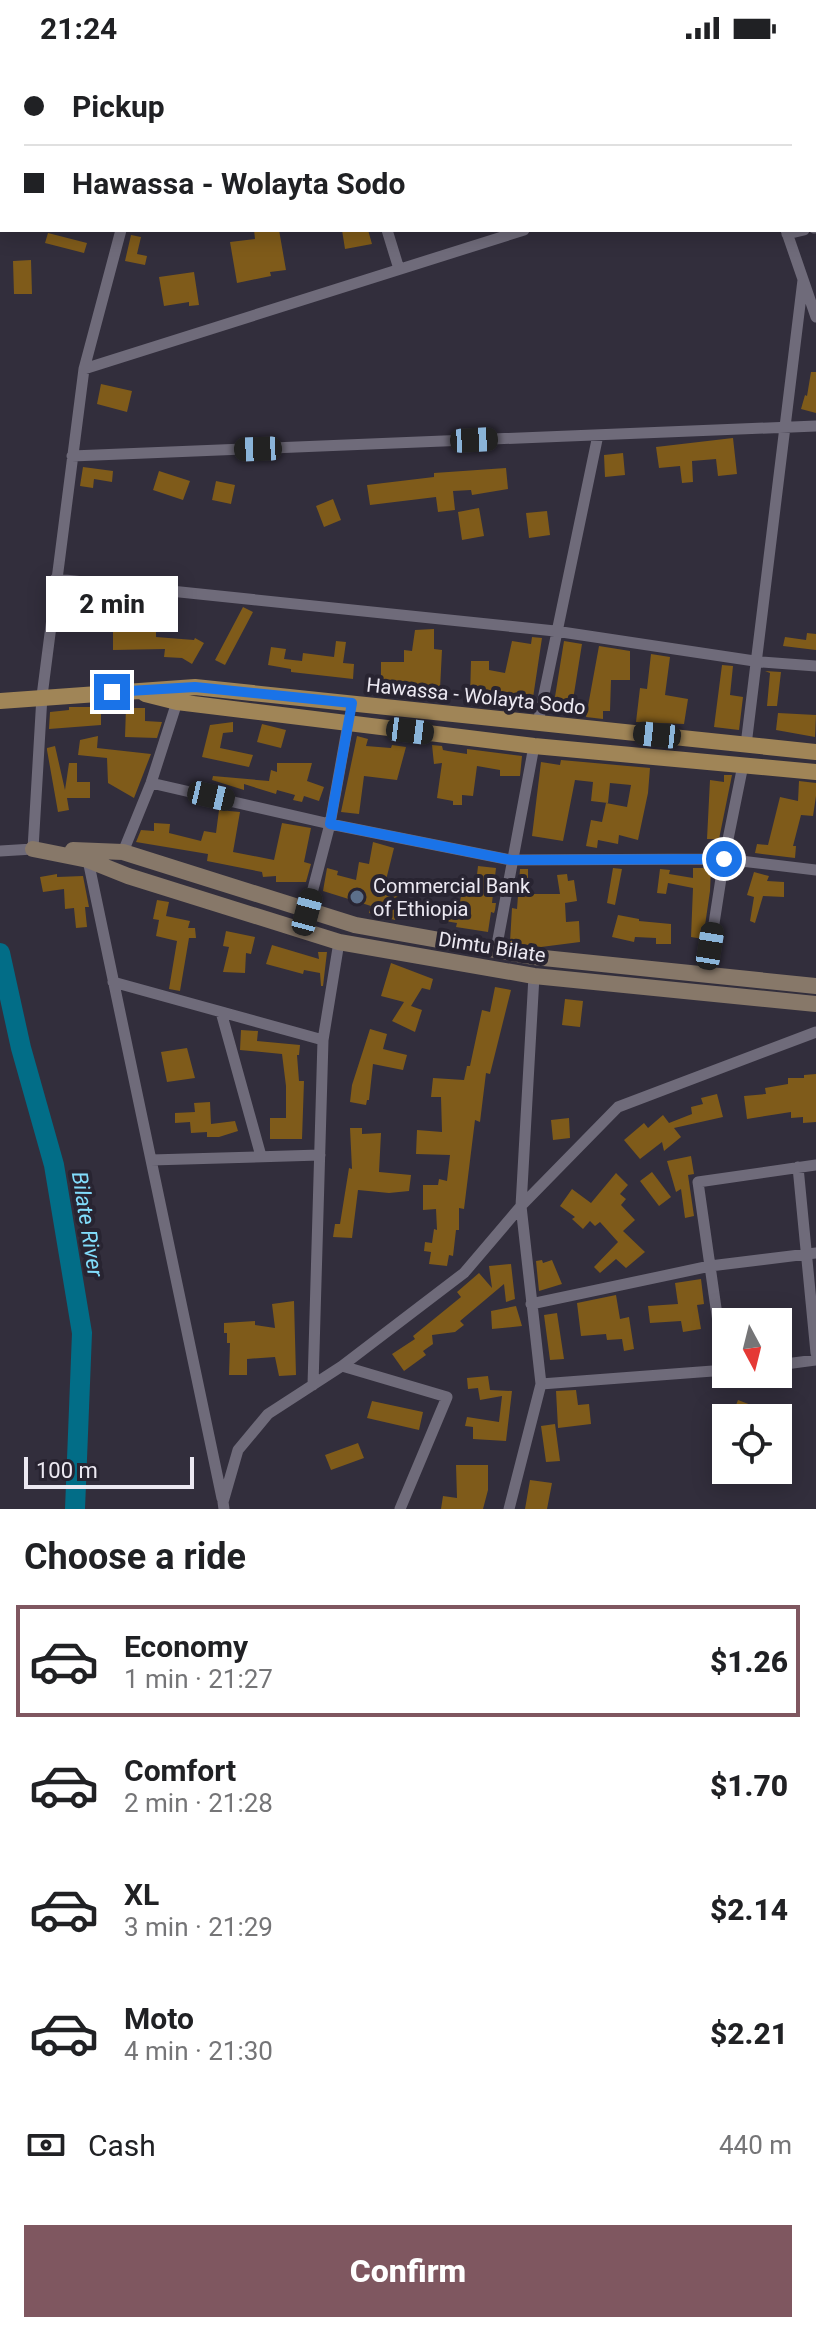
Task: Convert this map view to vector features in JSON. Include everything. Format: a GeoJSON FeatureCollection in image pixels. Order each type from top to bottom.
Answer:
{"type":"FeatureCollection","features":[{"type":"Feature","properties":{"kind":"main road","name":"Hawassa - Wolayta Sodo"},"geometry":{"type":"LineString","coordinates":[[0,701],[195,687],[816,752]]}},
{"type":"Feature","properties":{"kind":"main road","name":"Hawassa - Wolayta Sodo"},"geometry":{"type":"LineString","coordinates":[[132,691],[177,702],[348,724],[534,746],[816,772]]}},
{"type":"Feature","properties":{"kind":"main road"},"geometry":{"type":"LineString","coordinates":[[348,724],[352,703]]}},
{"type":"Feature","properties":{"kind":"main road"},"geometry":{"type":"LineString","coordinates":[[534,746],[538,723]]}},
{"type":"Feature","properties":{"kind":"main road"},"geometry":{"type":"LineString","coordinates":[[743,765],[746,745]]}},
{"type":"Feature","properties":{"kind":"main road"},"geometry":{"type":"LineString","coordinates":[[33,849],[123,852],[355,925],[534,957],[816,986]]}},
{"type":"Feature","properties":{"kind":"main road","name":"Dimtu Bilate"},"geometry":{"type":"LineString","coordinates":[[33,849],[88,860],[128,876],[339,942],[534,976],[816,1004]]}},
{"type":"Feature","properties":{"kind":"street"},"geometry":{"type":"LineString","coordinates":[[0,851],[33,849],[42,696],[84,369],[120,232]]}},
{"type":"Feature","properties":{"kind":"street"},"geometry":{"type":"LineString","coordinates":[[388,232],[399,269]]}},
{"type":"Feature","properties":{"kind":"street"},"geometry":{"type":"LineString","coordinates":[[84,369],[518,232]]}},
{"type":"Feature","properties":{"kind":"street"},"geometry":{"type":"LineString","coordinates":[[786,232],[816,317]]}},
{"type":"Feature","properties":{"kind":"street"},"geometry":{"type":"LineString","coordinates":[[746,745],[803,280]]}},
{"type":"Feature","properties":{"kind":"street"},"geometry":{"type":"LineString","coordinates":[[72,456],[816,426]]}},
{"type":"Feature","properties":{"kind":"street"},"geometry":{"type":"LineString","coordinates":[[538,723],[598,435]]}},
{"type":"Feature","properties":{"kind":"street"},"geometry":{"type":"LineString","coordinates":[[55,579],[555,631],[756,661],[816,666]]}},
{"type":"Feature","properties":{"kind":"street"},"geometry":{"type":"LineString","coordinates":[[123,852],[151,783],[177,702]]}},
{"type":"Feature","properties":{"kind":"street"},"geometry":{"type":"LineString","coordinates":[[307,912],[330,824],[348,724]]}},
{"type":"Feature","properties":{"kind":"street"},"geometry":{"type":"LineString","coordinates":[[496,950],[534,746]]}},
{"type":"Feature","properties":{"kind":"street"},"geometry":{"type":"LineString","coordinates":[[706,975],[724,859],[743,765]]}},
{"type":"Feature","properties":{"kind":"street"},"geometry":{"type":"LineString","coordinates":[[151,783],[330,824],[511,860],[724,859],[816,870]]}},
{"type":"Feature","properties":{"kind":"street"},"geometry":{"type":"LineString","coordinates":[[88,860],[223,1506]]}},
{"type":"Feature","properties":{"kind":"street"},"geometry":{"type":"LineString","coordinates":[[313,1385],[323,1040],[339,942]]}},
{"type":"Feature","properties":{"kind":"street"},"geometry":{"type":"LineString","coordinates":[[509,1509],[541,1384],[521,1206],[534,976]]}},
{"type":"Feature","properties":{"kind":"street"},"geometry":{"type":"LineString","coordinates":[[113,982],[323,1040]]}},
{"type":"Feature","properties":{"kind":"street"},"geometry":{"type":"LineString","coordinates":[[221,1012],[261,1156]]}},
{"type":"Feature","properties":{"kind":"street"},"geometry":{"type":"LineString","coordinates":[[223,1506],[238,1450],[268,1414],[342,1366],[464,1273],[521,1206],[618,1107],[816,1032]]}},
{"type":"Feature","properties":{"kind":"street"},"geometry":{"type":"LineString","coordinates":[[151,1160],[320,1155]]}},
{"type":"Feature","properties":{"kind":"street"},"geometry":{"type":"LineString","coordinates":[[716,1308],[698,1182],[816,1165]]}},
{"type":"Feature","properties":{"kind":"street"},"geometry":{"type":"LineString","coordinates":[[798,1167],[811,1254],[816,1353]]}},
{"type":"Feature","properties":{"kind":"street"},"geometry":{"type":"LineString","coordinates":[[531,1304],[710,1266],[811,1254]]}},
{"type":"Feature","properties":{"kind":"street"},"geometry":{"type":"LineString","coordinates":[[792,1363],[816,1360]]}},
{"type":"Feature","properties":{"kind":"street"},"geometry":{"type":"LineString","coordinates":[[342,1366],[447,1397],[400,1509]]}},
{"type":"Feature","properties":{"kind":"street"},"geometry":{"type":"LineString","coordinates":[[541,1384],[712,1371]]}},
{"type":"Feature","properties":{"kind":"building"},"geometry":{"type":"Polygon","coordinates":[[[254,232],[279,232],[286,270],[237,283],[230,242],[255,239],[254,232]]]}},
{"type":"Feature","properties":{"kind":"building"},"geometry":{"type":"Polygon","coordinates":[[[342,232],[369,232],[372,244],[345,249],[342,232]]]}},
{"type":"Feature","properties":{"kind":"building"},"geometry":{"type":"Polygon","coordinates":[[[48,233],[87,243],[84,253],[45,243],[48,233]]]}},
{"type":"Feature","properties":{"kind":"building"},"geometry":{"type":"Polygon","coordinates":[[[131,235],[141,237],[137,254],[147,256],[145,265],[125,261],[131,235]]]}},
{"type":"Feature","properties":{"kind":"building"},"geometry":{"type":"Polygon","coordinates":[[[31,260],[32,294],[14,294],[13,261],[31,260]]]}},
{"type":"Feature","properties":{"kind":"building"},"geometry":{"type":"Polygon","coordinates":[[[194,272],[199,305],[189,306],[189,302],[164,306],[159,277],[194,272]]]}},
{"type":"Feature","properties":{"kind":"building"},"geometry":{"type":"Polygon","coordinates":[[[811,372],[816,372],[816,413],[801,409],[807,396],[811,372]]]}},
{"type":"Feature","properties":{"kind":"building"},"geometry":{"type":"Polygon","coordinates":[[[101,384],[132,391],[127,412],[97,404],[101,384]]]}},
{"type":"Feature","properties":{"kind":"building"},"geometry":{"type":"Polygon","coordinates":[[[733,438],[737,474],[718,476],[716,459],[692,461],[693,482],[682,483],[680,466],[659,468],[656,447],[733,438]]]}},
{"type":"Feature","properties":{"kind":"building"},"geometry":{"type":"Polygon","coordinates":[[[623,453],[625,475],[605,477],[604,455],[623,453]]]}},
{"type":"Feature","properties":{"kind":"building"},"geometry":{"type":"Polygon","coordinates":[[[83,467],[113,471],[112,482],[94,479],[93,488],[80,486],[83,467]]]}},
{"type":"Feature","properties":{"kind":"building"},"geometry":{"type":"Polygon","coordinates":[[[506,468],[508,489],[472,495],[471,490],[453,491],[455,510],[438,512],[436,497],[370,505],[367,485],[434,477],[434,473],[506,468]]]}},
{"type":"Feature","properties":{"kind":"building"},"geometry":{"type":"Polygon","coordinates":[[[159,471],[190,481],[183,500],[153,490],[159,471]]]}},
{"type":"Feature","properties":{"kind":"building"},"geometry":{"type":"Polygon","coordinates":[[[216,481],[235,485],[231,504],[212,500],[216,481]]]}},
{"type":"Feature","properties":{"kind":"building"},"geometry":{"type":"Polygon","coordinates":[[[333,499],[341,520],[324,527],[316,506],[333,499]]]}},
{"type":"Feature","properties":{"kind":"building"},"geometry":{"type":"Polygon","coordinates":[[[479,508],[484,536],[462,540],[458,512],[479,508]]]}},
{"type":"Feature","properties":{"kind":"building"},"geometry":{"type":"Polygon","coordinates":[[[547,511],[550,535],[529,538],[526,513],[547,511]]]}},
{"type":"Feature","properties":{"kind":"building"},"geometry":{"type":"Polygon","coordinates":[[[243,607],[253,612],[225,665],[215,660],[243,607]]]}},
{"type":"Feature","properties":{"kind":"building"},"geometry":{"type":"Polygon","coordinates":[[[156,629],[156,637],[195,638],[204,643],[192,664],[182,658],[164,657],[165,649],[113,650],[113,630],[156,629]]]}},
{"type":"Feature","properties":{"kind":"building"},"geometry":{"type":"Polygon","coordinates":[[[434,629],[434,649],[442,650],[440,689],[430,689],[429,696],[381,689],[381,662],[404,662],[404,650],[412,651],[415,630],[434,629]]]}},
{"type":"Feature","properties":{"kind":"building"},"geometry":{"type":"Polygon","coordinates":[[[807,633],[816,634],[816,650],[783,646],[785,637],[806,640],[807,633]]]}},
{"type":"Feature","properties":{"kind":"building"},"geometry":{"type":"Polygon","coordinates":[[[532,637],[542,638],[531,711],[523,710],[523,706],[496,702],[497,698],[470,698],[471,661],[489,661],[489,670],[505,673],[512,641],[531,644],[532,637]]]}},
{"type":"Feature","properties":{"kind":"building"},"geometry":{"type":"Polygon","coordinates":[[[336,641],[346,642],[343,663],[354,664],[353,679],[291,672],[291,669],[268,665],[271,647],[286,649],[284,659],[302,661],[303,653],[334,657],[336,641]]]}},
{"type":"Feature","properties":{"kind":"building"},"geometry":{"type":"Polygon","coordinates":[[[564,641],[582,644],[572,706],[554,703],[564,641]]]}},
{"type":"Feature","properties":{"kind":"building"},"geometry":{"type":"Polygon","coordinates":[[[599,646],[630,651],[630,680],[611,680],[610,711],[603,711],[603,719],[586,717],[599,646]]]}},
{"type":"Feature","properties":{"kind":"building"},"geometry":{"type":"Polygon","coordinates":[[[651,654],[670,657],[665,695],[688,699],[684,724],[636,722],[640,688],[647,689],[651,654]]]}},
{"type":"Feature","properties":{"kind":"building"},"geometry":{"type":"Polygon","coordinates":[[[722,665],[733,666],[730,695],[743,697],[739,730],[714,727],[722,665]]]}},
{"type":"Feature","properties":{"kind":"building"},"geometry":{"type":"Polygon","coordinates":[[[765,671],[781,672],[777,706],[767,706],[770,673],[765,671]]]}},
{"type":"Feature","properties":{"kind":"building"},"geometry":{"type":"Polygon","coordinates":[[[69,707],[101,707],[101,725],[49,729],[50,712],[69,710],[69,707]]]}},
{"type":"Feature","properties":{"kind":"building"},"geometry":{"type":"Polygon","coordinates":[[[126,708],[145,708],[145,721],[162,722],[157,738],[125,737],[126,708]]]}},
{"type":"Feature","properties":{"kind":"building"},"geometry":{"type":"Polygon","coordinates":[[[778,713],[816,715],[815,737],[776,730],[778,713]]]}},
{"type":"Feature","properties":{"kind":"building"},"geometry":{"type":"Polygon","coordinates":[[[233,722],[233,732],[223,733],[220,748],[253,755],[249,767],[202,757],[210,725],[233,722]]]}},
{"type":"Feature","properties":{"kind":"building"},"geometry":{"type":"Polygon","coordinates":[[[262,724],[286,730],[281,748],[257,742],[262,724]]]}},
{"type":"Feature","properties":{"kind":"building"},"geometry":{"type":"Polygon","coordinates":[[[98,736],[97,748],[151,754],[134,798],[108,783],[107,758],[78,755],[80,740],[98,736]]]}},
{"type":"Feature","properties":{"kind":"building"},"geometry":{"type":"Polygon","coordinates":[[[357,736],[368,739],[366,746],[406,747],[397,780],[364,776],[359,814],[341,812],[357,736]]]}},
{"type":"Feature","properties":{"kind":"building"},"geometry":{"type":"Polygon","coordinates":[[[432,745],[467,754],[467,749],[522,756],[520,776],[500,776],[500,770],[477,766],[473,796],[462,795],[462,805],[453,805],[453,801],[437,798],[442,763],[434,764],[432,745]]]}},
{"type":"Feature","properties":{"kind":"building"},"geometry":{"type":"Polygon","coordinates":[[[55,746],[65,790],[69,763],[77,763],[77,782],[90,782],[90,798],[67,798],[69,810],[58,812],[47,750],[55,746]]]}},
{"type":"Feature","properties":{"kind":"building"},"geometry":{"type":"Polygon","coordinates":[[[561,760],[650,768],[638,840],[619,835],[618,844],[598,840],[597,848],[586,846],[591,820],[602,822],[606,803],[627,807],[631,785],[610,783],[608,803],[591,801],[593,782],[575,780],[563,841],[532,836],[541,762],[560,765],[561,760]]]}},
{"type":"Feature","properties":{"kind":"building"},"geometry":{"type":"Polygon","coordinates":[[[277,763],[312,763],[307,781],[324,787],[319,801],[304,796],[302,802],[293,800],[295,795],[277,790],[276,794],[244,784],[244,790],[212,780],[213,776],[269,781],[271,770],[277,772],[277,763]]]}},
{"type":"Feature","properties":{"kind":"building"},"geometry":{"type":"Polygon","coordinates":[[[724,775],[732,775],[719,839],[707,839],[710,780],[724,782],[724,775]]]}},
{"type":"Feature","properties":{"kind":"building"},"geometry":{"type":"Polygon","coordinates":[[[799,781],[816,783],[816,796],[813,816],[801,815],[793,846],[796,846],[795,858],[755,853],[757,844],[768,845],[780,797],[798,801],[799,781]]]}},
{"type":"Feature","properties":{"kind":"building"},"geometry":{"type":"Polygon","coordinates":[[[219,810],[240,812],[233,852],[274,860],[282,823],[311,828],[304,862],[311,864],[306,882],[276,882],[276,876],[263,877],[262,872],[207,861],[208,854],[136,842],[141,830],[154,831],[154,823],[170,824],[169,833],[201,841],[204,831],[216,833],[219,810]]]}},
{"type":"Feature","properties":{"kind":"building"},"geometry":{"type":"Polygon","coordinates":[[[373,842],[394,848],[385,884],[396,884],[396,895],[400,896],[395,920],[369,913],[371,906],[323,891],[327,868],[338,871],[337,875],[356,880],[359,862],[369,864],[373,842]]]}},
{"type":"Feature","properties":{"kind":"building"},"geometry":{"type":"Polygon","coordinates":[[[478,866],[496,868],[492,903],[496,903],[494,913],[491,912],[488,932],[456,927],[457,923],[439,920],[441,906],[459,908],[462,890],[475,892],[478,866]]]}},
{"type":"Feature","properties":{"kind":"building"},"geometry":{"type":"Polygon","coordinates":[[[613,868],[622,869],[615,905],[607,903],[613,868]]]}},
{"type":"Feature","properties":{"kind":"building"},"geometry":{"type":"Polygon","coordinates":[[[693,868],[711,868],[703,939],[691,937],[693,888],[668,883],[666,894],[657,893],[660,869],[670,870],[669,874],[693,878],[693,868]]]}},
{"type":"Feature","properties":{"kind":"building"},"geometry":{"type":"Polygon","coordinates":[[[520,869],[528,869],[528,894],[560,894],[557,875],[567,874],[568,881],[574,880],[577,901],[565,903],[566,922],[579,921],[580,942],[541,947],[510,942],[512,908],[517,909],[520,869]]]}},
{"type":"Feature","properties":{"kind":"building"},"geometry":{"type":"Polygon","coordinates":[[[754,872],[769,876],[767,881],[784,882],[784,897],[763,896],[755,923],[750,921],[754,897],[747,895],[754,872]]]}},
{"type":"Feature","properties":{"kind":"building"},"geometry":{"type":"Polygon","coordinates":[[[57,874],[57,877],[83,876],[89,907],[85,907],[87,927],[76,928],[74,908],[65,909],[64,889],[43,892],[40,877],[57,874]]]}},
{"type":"Feature","properties":{"kind":"building"},"geometry":{"type":"Polygon","coordinates":[[[157,900],[169,902],[166,916],[190,921],[188,928],[195,928],[196,938],[189,938],[180,991],[169,989],[177,941],[156,936],[159,920],[153,919],[157,900]]]}},
{"type":"Feature","properties":{"kind":"building"},"geometry":{"type":"Polygon","coordinates":[[[618,915],[671,924],[671,944],[656,944],[656,938],[635,937],[634,942],[612,937],[618,915]]]}},
{"type":"Feature","properties":{"kind":"building"},"geometry":{"type":"Polygon","coordinates":[[[226,931],[255,937],[251,954],[246,953],[245,973],[223,972],[229,947],[223,946],[226,931]]]}},
{"type":"Feature","properties":{"kind":"building"},"geometry":{"type":"Polygon","coordinates":[[[272,945],[319,959],[318,952],[327,952],[323,986],[320,973],[304,970],[303,974],[266,964],[272,945]]]}},
{"type":"Feature","properties":{"kind":"building"},"geometry":{"type":"Polygon","coordinates":[[[391,963],[433,979],[430,990],[422,988],[411,1006],[422,1010],[415,1032],[392,1021],[404,1002],[381,996],[391,963]]]}},
{"type":"Feature","properties":{"kind":"building"},"geometry":{"type":"Polygon","coordinates":[[[495,987],[511,990],[490,1074],[486,1073],[480,1122],[475,1120],[464,1209],[459,1208],[459,1230],[456,1230],[453,1256],[449,1255],[447,1266],[429,1264],[431,1252],[424,1251],[425,1242],[432,1243],[434,1229],[437,1230],[436,1209],[423,1210],[423,1185],[438,1185],[439,1179],[447,1181],[450,1155],[416,1154],[417,1130],[442,1132],[441,1097],[431,1097],[433,1078],[464,1080],[482,1010],[490,1012],[495,987]]]}},
{"type":"Feature","properties":{"kind":"building"},"geometry":{"type":"Polygon","coordinates":[[[565,999],[583,1001],[580,1027],[562,1025],[565,999]]]}},
{"type":"Feature","properties":{"kind":"building"},"geometry":{"type":"Polygon","coordinates":[[[370,1029],[387,1034],[383,1049],[407,1055],[403,1070],[373,1064],[366,1105],[350,1102],[352,1085],[370,1029]]]}},
{"type":"Feature","properties":{"kind":"building"},"geometry":{"type":"Polygon","coordinates":[[[241,1030],[258,1031],[257,1041],[300,1045],[297,1055],[299,1081],[304,1081],[302,1139],[270,1139],[270,1118],[286,1118],[282,1054],[240,1050],[241,1030]]]}},
{"type":"Feature","properties":{"kind":"building"},"geometry":{"type":"Polygon","coordinates":[[[187,1048],[195,1078],[167,1082],[161,1052],[187,1048]]]}},
{"type":"Feature","properties":{"kind":"building"},"geometry":{"type":"Polygon","coordinates":[[[816,1074],[816,1122],[803,1123],[803,1117],[791,1118],[791,1112],[747,1119],[744,1096],[766,1094],[765,1088],[788,1084],[788,1078],[816,1074]]]}},
{"type":"Feature","properties":{"kind":"building"},"geometry":{"type":"Polygon","coordinates":[[[717,1094],[723,1117],[674,1128],[681,1137],[664,1151],[662,1142],[640,1159],[624,1140],[644,1123],[648,1128],[663,1115],[669,1123],[692,1114],[691,1107],[703,1104],[701,1098],[717,1094]]]}},
{"type":"Feature","properties":{"kind":"building"},"geometry":{"type":"Polygon","coordinates":[[[210,1102],[211,1124],[235,1121],[238,1131],[207,1137],[207,1132],[191,1133],[190,1122],[175,1123],[175,1113],[195,1112],[194,1103],[210,1102]]]}},
{"type":"Feature","properties":{"kind":"building"},"geometry":{"type":"Polygon","coordinates":[[[569,1118],[570,1138],[553,1140],[551,1120],[569,1118]]]}},
{"type":"Feature","properties":{"kind":"building"},"geometry":{"type":"Polygon","coordinates":[[[350,1128],[362,1128],[362,1134],[381,1133],[379,1172],[411,1175],[409,1191],[358,1190],[352,1238],[333,1237],[335,1224],[340,1224],[349,1168],[352,1169],[350,1128]]]}},
{"type":"Feature","properties":{"kind":"building"},"geometry":{"type":"Polygon","coordinates":[[[691,1156],[694,1174],[688,1175],[694,1216],[685,1218],[681,1189],[676,1192],[667,1161],[691,1156]]]}},
{"type":"Feature","properties":{"kind":"building"},"geometry":{"type":"Polygon","coordinates":[[[652,1172],[671,1197],[659,1206],[640,1181],[652,1172]]]}},
{"type":"Feature","properties":{"kind":"building"},"geometry":{"type":"Polygon","coordinates":[[[616,1173],[628,1185],[620,1194],[626,1199],[621,1205],[635,1220],[623,1231],[645,1252],[626,1268],[616,1259],[600,1273],[594,1267],[618,1242],[600,1222],[595,1226],[590,1221],[583,1229],[572,1219],[575,1217],[560,1206],[572,1189],[591,1203],[616,1173]]]}},
{"type":"Feature","properties":{"kind":"building"},"geometry":{"type":"Polygon","coordinates":[[[542,1260],[543,1263],[552,1260],[562,1284],[539,1291],[536,1261],[542,1260]]]}},
{"type":"Feature","properties":{"kind":"building"},"geometry":{"type":"Polygon","coordinates":[[[511,1264],[515,1299],[506,1302],[504,1284],[460,1321],[464,1325],[455,1332],[432,1335],[433,1344],[423,1351],[426,1355],[404,1371],[392,1354],[415,1339],[413,1336],[461,1297],[457,1292],[479,1273],[492,1288],[489,1266],[511,1264]]]}},
{"type":"Feature","properties":{"kind":"building"},"geometry":{"type":"Polygon","coordinates":[[[701,1279],[704,1304],[697,1305],[701,1329],[683,1332],[681,1321],[650,1323],[648,1306],[678,1304],[675,1283],[701,1279]]]}},
{"type":"Feature","properties":{"kind":"building"},"geometry":{"type":"Polygon","coordinates":[[[616,1295],[620,1319],[629,1317],[634,1349],[624,1351],[622,1339],[607,1340],[606,1334],[581,1336],[577,1303],[616,1295]]]}},
{"type":"Feature","properties":{"kind":"building"},"geometry":{"type":"Polygon","coordinates":[[[294,1301],[296,1375],[279,1376],[275,1357],[247,1359],[247,1375],[229,1375],[230,1343],[227,1343],[227,1333],[224,1333],[224,1323],[255,1321],[255,1325],[275,1328],[272,1304],[294,1301]]]}},
{"type":"Feature","properties":{"kind":"building"},"geometry":{"type":"Polygon","coordinates":[[[516,1306],[522,1326],[492,1329],[491,1311],[516,1306]]]}},
{"type":"Feature","properties":{"kind":"building"},"geometry":{"type":"Polygon","coordinates":[[[557,1313],[564,1359],[550,1360],[544,1315],[557,1313]]]}},
{"type":"Feature","properties":{"kind":"building"},"geometry":{"type":"Polygon","coordinates":[[[488,1376],[490,1390],[512,1391],[506,1441],[473,1439],[473,1427],[465,1426],[467,1417],[499,1422],[502,1396],[480,1400],[478,1388],[468,1389],[467,1378],[488,1376]]]}},
{"type":"Feature","properties":{"kind":"building"},"geometry":{"type":"Polygon","coordinates":[[[576,1390],[578,1405],[589,1404],[591,1424],[558,1428],[556,1391],[576,1390]]]}},
{"type":"Feature","properties":{"kind":"building"},"geometry":{"type":"Polygon","coordinates":[[[372,1401],[423,1412],[419,1430],[367,1418],[372,1401]]]}},
{"type":"Feature","properties":{"kind":"building"},"geometry":{"type":"Polygon","coordinates":[[[555,1424],[560,1461],[546,1462],[541,1426],[555,1424]]]}},
{"type":"Feature","properties":{"kind":"building"},"geometry":{"type":"Polygon","coordinates":[[[358,1443],[364,1458],[331,1470],[325,1455],[358,1443]]]}},
{"type":"Feature","properties":{"kind":"building"},"geometry":{"type":"Polygon","coordinates":[[[456,1465],[488,1465],[488,1490],[483,1509],[441,1509],[443,1496],[457,1498],[456,1465]]]}},
{"type":"Feature","properties":{"kind":"building"},"geometry":{"type":"Polygon","coordinates":[[[530,1480],[552,1483],[547,1509],[525,1509],[530,1480]]]}},
{"type":"Feature","properties":{"kind":"waterway","name":"Bilate River"},"geometry":{"type":"LineString","coordinates":[[0,953],[21,1048],[54,1165],[82,1333],[75,1509]]}},
{"type":"Feature","properties":{"kind":"place","name":"Commercial Bank of Ethiopia"},"geometry":{"type":"Point","coordinates":[357,897]}},
{"type":"Feature","properties":{"kind":"route"},"geometry":{"type":"LineString","coordinates":[[112,692],[195,687],[352,703],[330,824],[511,860],[724,859]]}}]}
